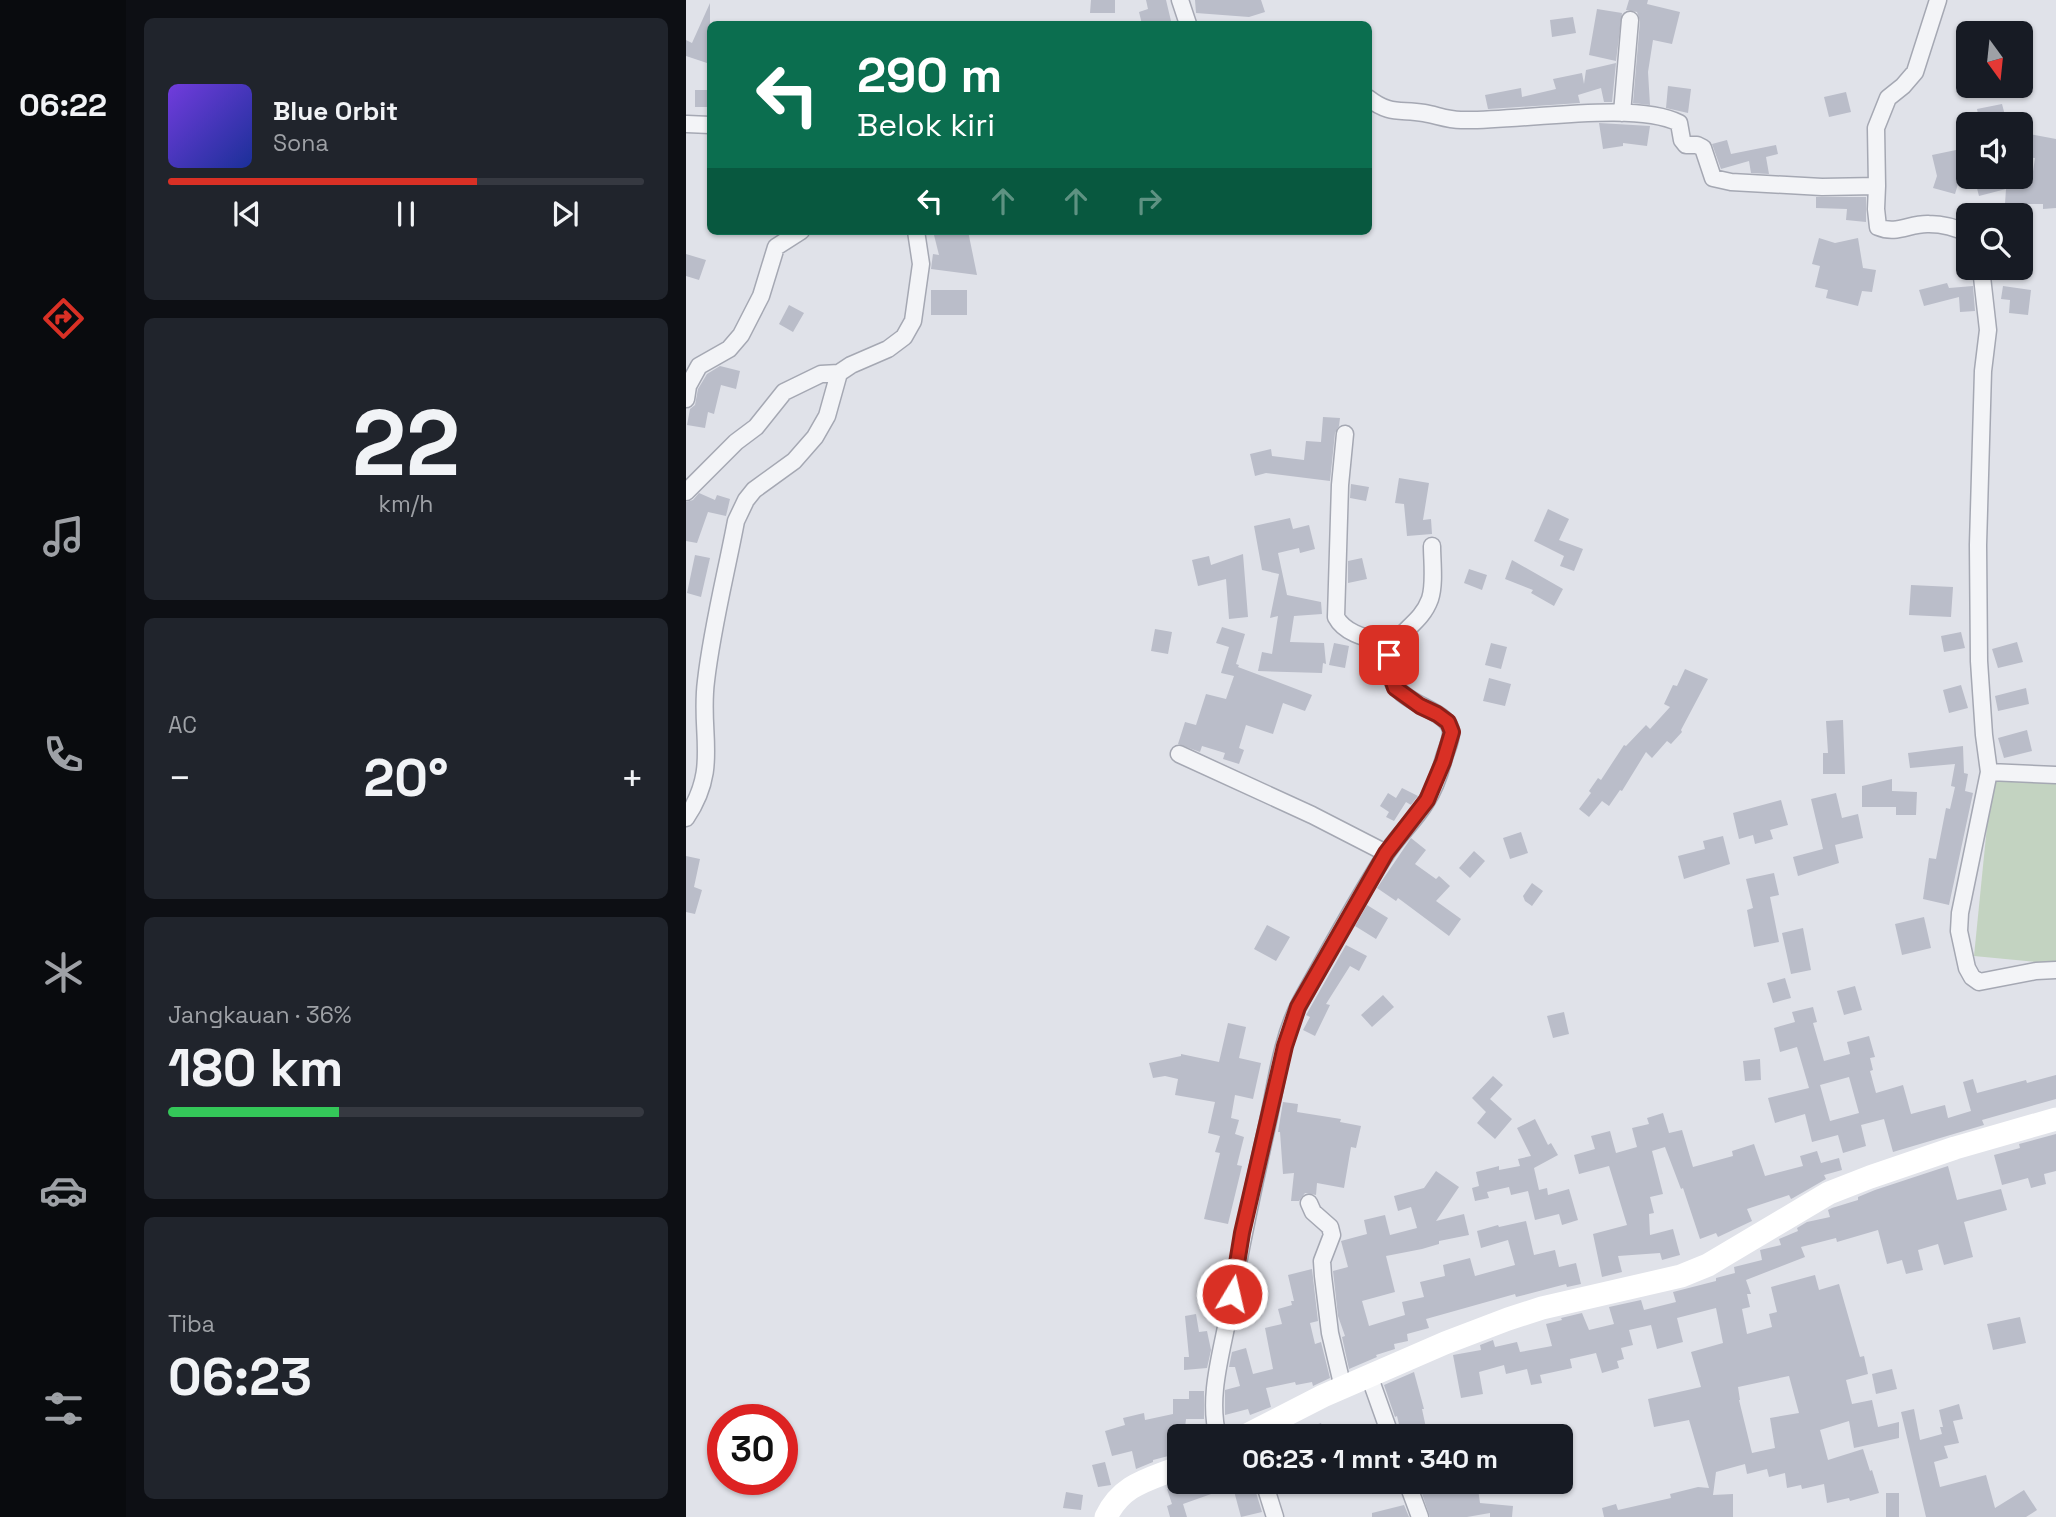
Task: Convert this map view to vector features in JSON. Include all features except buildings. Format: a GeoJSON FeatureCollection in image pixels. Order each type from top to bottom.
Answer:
{"type":"FeatureCollection","features":[{"type":"Feature","properties":{"kind":"main road"},"geometry":{"type":"LineString","coordinates":[[1272,1424],[1343,1388],[1446,1343],[1542,1308],[1681,1276],[1708,1265],[1829,1193],[1955,1148],[2056,1119]]}},
{"type":"Feature","properties":{"kind":"main road"},"geometry":{"type":"LineString","coordinates":[[1106,1517],[1120,1495],[1167,1473]]}},
{"type":"Feature","properties":{"kind":"street"},"geometry":{"type":"LineString","coordinates":[[1180,0],[1187,21]]}},
{"type":"Feature","properties":{"kind":"street"},"geometry":{"type":"LineString","coordinates":[[1938,0],[1915,72],[1888,98],[1878,120],[1876,209],[1878,227],[1895,231],[1929,224],[1956,229]]}},
{"type":"Feature","properties":{"kind":"street"},"geometry":{"type":"LineString","coordinates":[[1622,113],[1630,20]]}},
{"type":"Feature","properties":{"kind":"street"},"geometry":{"type":"LineString","coordinates":[[1372,100],[1392,112],[1408,111],[1458,120],[1622,113],[1670,119],[1679,124],[1682,140],[1686,145],[1703,148],[1713,178],[1731,182],[1822,187],[1877,186]]}},
{"type":"Feature","properties":{"kind":"street"},"geometry":{"type":"LineString","coordinates":[[687,124],[707,125]]}},
{"type":"Feature","properties":{"kind":"street"},"geometry":{"type":"LineString","coordinates":[[686,399],[688,386],[699,366],[729,349],[741,335],[761,296],[776,247],[795,235]]}},
{"type":"Feature","properties":{"kind":"street"},"geometry":{"type":"LineString","coordinates":[[686,492],[756,426],[785,392],[821,374],[839,373],[888,349],[904,337],[913,321],[921,264],[917,235]]}},
{"type":"Feature","properties":{"kind":"street"},"geometry":{"type":"LineString","coordinates":[[1983,280],[1988,330],[1983,371],[1979,661],[1989,772],[1960,913],[1960,942],[1967,968],[1979,982],[2056,970]]}},
{"type":"Feature","properties":{"kind":"street"},"geometry":{"type":"LineString","coordinates":[[686,818],[697,801],[705,780],[705,683],[736,521],[754,490],[794,461],[815,437],[827,416],[839,373]]}},
{"type":"Feature","properties":{"kind":"street"},"geometry":{"type":"LineString","coordinates":[[1345,434],[1340,485],[1336,617],[1345,628],[1392,645]]}},
{"type":"Feature","properties":{"kind":"street"},"geometry":{"type":"LineString","coordinates":[[1215,1424],[1213,1413],[1242,1233],[1285,1046],[1298,1007],[1386,853],[1427,800],[1452,732],[1448,722],[1395,688],[1391,676],[1389,655],[1392,645],[1419,618],[1431,597],[1432,546]]}},
{"type":"Feature","properties":{"kind":"street"},"geometry":{"type":"LineString","coordinates":[[1178,754],[1312,815],[1386,853]]}},
{"type":"Feature","properties":{"kind":"street"},"geometry":{"type":"LineString","coordinates":[[1989,772],[2056,775]]}},
{"type":"Feature","properties":{"kind":"street"},"geometry":{"type":"LineString","coordinates":[[1309,1203],[1313,1212],[1330,1227],[1332,1235],[1322,1261],[1330,1333],[1343,1388]]}},
{"type":"Feature","properties":{"kind":"street"},"geometry":{"type":"LineString","coordinates":[[1370,1378],[1386,1424]]}},
{"type":"Feature","properties":{"kind":"street"},"geometry":{"type":"LineString","coordinates":[[1268,1494],[1275,1517]]}},
{"type":"Feature","properties":{"kind":"street"},"geometry":{"type":"LineString","coordinates":[[1411,1494],[1420,1517]]}},
{"type":"Feature","properties":{"kind":"green space"},"geometry":{"type":"Polygon","coordinates":[[[1992,776],[2056,782],[2056,964],[1974,956],[1992,776]]]}},
{"type":"Feature","properties":{"kind":"route"},"geometry":{"type":"LineString","coordinates":[[1232,1294],[1242,1233],[1285,1046],[1298,1007],[1386,853],[1427,800],[1452,732],[1448,722],[1395,688],[1389,655]]}}]}
